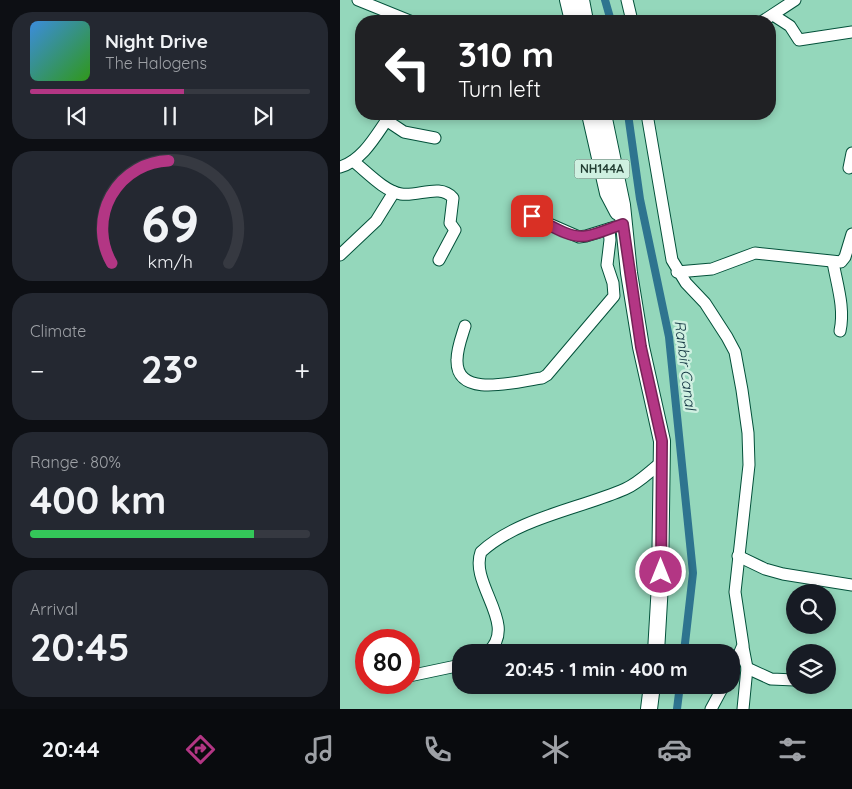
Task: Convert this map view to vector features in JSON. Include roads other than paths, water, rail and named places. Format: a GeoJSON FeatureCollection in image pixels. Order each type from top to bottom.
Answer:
{"type":"FeatureCollection","features":[{"type":"Feature","properties":{"kind":"highway"},"geometry":{"type":"LineString","coordinates":[[568,0],[571,15]]}},
{"type":"Feature","properties":{"kind":"highway"},"geometry":{"type":"LineString","coordinates":[[581,0],[584,15]]}},
{"type":"Feature","properties":{"kind":"highway","name":"NH144A"},"geometry":{"type":"LineString","coordinates":[[591,120],[608,193],[619,224],[641,347],[660,427],[662,462],[660,584],[656,644]]}},
{"type":"Feature","properties":{"kind":"highway","name":"NH144A"},"geometry":{"type":"LineString","coordinates":[[604,120],[620,196],[619,224]]}},
{"type":"Feature","properties":{"kind":"highway"},"geometry":{"type":"LineString","coordinates":[[648,709],[650,694]]}},
{"type":"Feature","properties":{"kind":"street"},"geometry":{"type":"LineString","coordinates":[[358,0],[395,15]]}},
{"type":"Feature","properties":{"kind":"street"},"geometry":{"type":"LineString","coordinates":[[627,0],[631,15]]}},
{"type":"Feature","properties":{"kind":"street"},"geometry":{"type":"LineString","coordinates":[[772,15],[795,0]]}},
{"type":"Feature","properties":{"kind":"street"},"geometry":{"type":"LineString","coordinates":[[776,21],[790,26],[799,40],[852,32]]}},
{"type":"Feature","properties":{"kind":"street"},"geometry":{"type":"LineString","coordinates":[[340,167],[361,155],[387,120]]}},
{"type":"Feature","properties":{"kind":"street"},"geometry":{"type":"LineString","coordinates":[[392,120],[404,132],[435,138]]}},
{"type":"Feature","properties":{"kind":"street"},"geometry":{"type":"LineString","coordinates":[[648,120],[672,260],[677,272],[706,303],[735,352],[748,433],[749,465],[735,592],[747,668],[743,709]]}},
{"type":"Feature","properties":{"kind":"street"},"geometry":{"type":"LineString","coordinates":[[849,168],[852,153]]}},
{"type":"Feature","properties":{"kind":"street"},"geometry":{"type":"LineString","coordinates":[[353,161],[394,192],[409,194],[436,191],[444,192],[453,198],[450,223],[455,230],[439,260]]}},
{"type":"Feature","properties":{"kind":"street"},"geometry":{"type":"LineString","coordinates":[[340,255],[376,220],[394,192]]}},
{"type":"Feature","properties":{"kind":"street"},"geometry":{"type":"LineString","coordinates":[[532,216],[579,237],[619,224]]}},
{"type":"Feature","properties":{"kind":"street"},"geometry":{"type":"LineString","coordinates":[[465,326],[456,361],[460,373],[469,383],[480,386],[547,376],[614,296],[613,283],[607,265],[610,240],[619,224]]}},
{"type":"Feature","properties":{"kind":"street"},"geometry":{"type":"LineString","coordinates":[[677,272],[712,269],[745,255],[755,253],[833,262],[843,260],[852,234]]}},
{"type":"Feature","properties":{"kind":"street"},"geometry":{"type":"LineString","coordinates":[[833,262],[842,309],[840,331]]}},
{"type":"Feature","properties":{"kind":"street"},"geometry":{"type":"LineString","coordinates":[[494,644],[499,625],[479,564],[481,552],[499,538],[528,525],[626,489],[662,462]]}},
{"type":"Feature","properties":{"kind":"street"},"geometry":{"type":"LineString","coordinates":[[738,556],[765,569],[782,574],[852,585]]}},
{"type":"Feature","properties":{"kind":"street"},"geometry":{"type":"LineString","coordinates":[[740,652],[743,645]]}},
{"type":"Feature","properties":{"kind":"street"},"geometry":{"type":"LineString","coordinates":[[420,674],[452,668]]}},
{"type":"Feature","properties":{"kind":"street"},"geometry":{"type":"LineString","coordinates":[[747,668],[771,679],[786,680]]}},
{"type":"Feature","properties":{"kind":"street"},"geometry":{"type":"LineString","coordinates":[[711,709],[719,694]]}},
{"type":"Feature","properties":{"kind":"waterway","name":"Ranbir Canal"},"geometry":{"type":"LineString","coordinates":[[605,0],[609,15]]}},
{"type":"Feature","properties":{"kind":"waterway","name":"Ranbir Canal"},"geometry":{"type":"LineString","coordinates":[[629,120],[640,199],[669,337],[693,573],[685,644]]}},
{"type":"Feature","properties":{"kind":"waterway","name":"Ranbir Canal"},"geometry":{"type":"LineString","coordinates":[[677,709],[679,694]]}}]}
